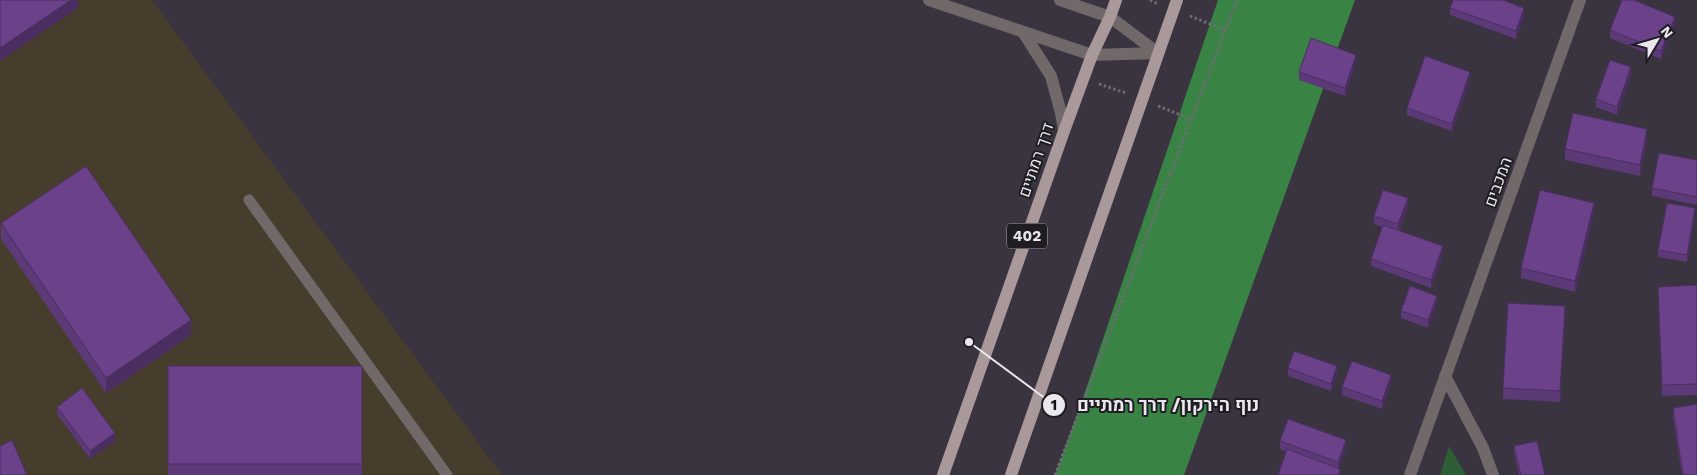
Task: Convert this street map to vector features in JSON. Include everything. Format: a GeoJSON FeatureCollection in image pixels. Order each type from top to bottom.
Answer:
{"type":"FeatureCollection","features":[{"type":"Feature","properties":{"kind":"main road","name":"דרך רמתיים"},"geometry":{"type":"LineString","coordinates":[[943,475],[1064,130],[1092,55],[1116,0]]}},
{"type":"Feature","properties":{"kind":"main road"},"geometry":{"type":"LineString","coordinates":[[1011,475],[1177,0]]}},
{"type":"Feature","properties":{"kind":"street"},"geometry":{"type":"LineString","coordinates":[[930,0],[1092,55],[1158,53]]}},
{"type":"Feature","properties":{"kind":"street"},"geometry":{"type":"LineString","coordinates":[[1060,0],[1110,17],[1158,53]]}},
{"type":"Feature","properties":{"kind":"street","name":"המכבים"},"geometry":{"type":"LineString","coordinates":[[1410,475],[1580,0]]}},
{"type":"Feature","properties":{"kind":"street"},"geometry":{"type":"LineString","coordinates":[[1023,32],[1051,76],[1064,130]]}},
{"type":"Feature","properties":{"kind":"street"},"geometry":{"type":"LineString","coordinates":[[1445,376],[1483,448],[1493,475]]}},
{"type":"Feature","properties":{"kind":"lane"},"geometry":{"type":"LineString","coordinates":[[250,200],[447,475]]}},
{"type":"Feature","properties":{"kind":"path"},"geometry":{"type":"LineString","coordinates":[[1055,475],[1237,0]]}},
{"type":"Feature","properties":{"kind":"shaded area"},"geometry":{"type":"Polygon","coordinates":[[[0,0],[152,0],[502,475],[0,475],[0,0]]]}},
{"type":"Feature","properties":{"kind":"green space"},"geometry":{"type":"Polygon","coordinates":[[[1218,0],[1355,0],[1184,475],[1055,475],[1082,401],[1218,0]]]}},
{"type":"Feature","properties":{"kind":"green space"},"geometry":{"type":"Polygon","coordinates":[[[1449,446],[1466,475],[1440,475],[1449,446]]]}},
{"type":"Feature","properties":{"kind":"building"},"geometry":{"type":"Polygon","coordinates":[[[0,0],[71,0],[0,48],[0,0]]]}},
{"type":"Feature","properties":{"kind":"building"},"geometry":{"type":"Polygon","coordinates":[[[1453,0],[1503,0],[1524,8],[1516,31],[1450,8],[1453,0]]]}},
{"type":"Feature","properties":{"kind":"building"},"geometry":{"type":"Polygon","coordinates":[[[1622,0],[1634,0],[1675,17],[1661,51],[1610,30],[1622,0]]]}},
{"type":"Feature","properties":{"kind":"building"},"geometry":{"type":"Polygon","coordinates":[[[1311,38],[1356,55],[1345,88],[1299,72],[1311,38]]]}},
{"type":"Feature","properties":{"kind":"building"},"geometry":{"type":"Polygon","coordinates":[[[1425,56],[1470,72],[1452,124],[1407,108],[1425,56]]]}},
{"type":"Feature","properties":{"kind":"building"},"geometry":{"type":"Polygon","coordinates":[[[1610,60],[1631,67],[1617,107],[1596,99],[1610,60]]]}},
{"type":"Feature","properties":{"kind":"building"},"geometry":{"type":"Polygon","coordinates":[[[1573,113],[1647,129],[1640,165],[1565,149],[1573,113]]]}},
{"type":"Feature","properties":{"kind":"building"},"geometry":{"type":"Polygon","coordinates":[[[1659,153],[1697,160],[1697,197],[1652,188],[1659,153]]]}},
{"type":"Feature","properties":{"kind":"building"},"geometry":{"type":"Polygon","coordinates":[[[86,166],[191,320],[106,378],[1,223],[86,166]]]}},
{"type":"Feature","properties":{"kind":"building"},"geometry":{"type":"Polygon","coordinates":[[[1383,190],[1408,198],[1398,224],[1374,216],[1383,190]]]}},
{"type":"Feature","properties":{"kind":"building"},"geometry":{"type":"Polygon","coordinates":[[[1540,190],[1594,203],[1575,281],[1521,268],[1540,190]]]}},
{"type":"Feature","properties":{"kind":"building"},"geometry":{"type":"Polygon","coordinates":[[[1667,203],[1695,208],[1687,255],[1658,250],[1667,203]]]}},
{"type":"Feature","properties":{"kind":"building"},"geometry":{"type":"Polygon","coordinates":[[[1383,225],[1443,246],[1431,280],[1371,259],[1383,225]]]}},
{"type":"Feature","properties":{"kind":"building"},"geometry":{"type":"Polygon","coordinates":[[[1697,285],[1697,384],[1662,385],[1658,287],[1697,285]]]}},
{"type":"Feature","properties":{"kind":"building"},"geometry":{"type":"Polygon","coordinates":[[[1410,286],[1437,296],[1428,320],[1401,311],[1410,286]]]}},
{"type":"Feature","properties":{"kind":"building"},"geometry":{"type":"Polygon","coordinates":[[[1508,303],[1565,306],[1560,391],[1503,388],[1508,303]]]}},
{"type":"Feature","properties":{"kind":"building"},"geometry":{"type":"Polygon","coordinates":[[[1294,351],[1337,366],[1331,384],[1288,368],[1294,351]]]}},
{"type":"Feature","properties":{"kind":"building"},"geometry":{"type":"Polygon","coordinates":[[[1352,361],[1391,375],[1382,401],[1342,387],[1352,361]]]}},
{"type":"Feature","properties":{"kind":"building"},"geometry":{"type":"Polygon","coordinates":[[[168,366],[362,366],[362,464],[168,464],[168,366]]]}},
{"type":"Feature","properties":{"kind":"building"},"geometry":{"type":"Polygon","coordinates":[[[82,388],[115,433],[90,451],[57,407],[82,388]]]}},
{"type":"Feature","properties":{"kind":"building"},"geometry":{"type":"Polygon","coordinates":[[[1697,404],[1697,475],[1683,475],[1673,408],[1697,404]]]}},
{"type":"Feature","properties":{"kind":"building"},"geometry":{"type":"Polygon","coordinates":[[[1288,419],[1346,440],[1338,462],[1280,441],[1288,419]]]}},
{"type":"Feature","properties":{"kind":"building"},"geometry":{"type":"Polygon","coordinates":[[[12,440],[27,475],[0,475],[0,446],[12,440]]]}},
{"type":"Feature","properties":{"kind":"building"},"geometry":{"type":"Polygon","coordinates":[[[1537,441],[1545,475],[1521,475],[1514,446],[1537,441]]]}},
{"type":"Feature","properties":{"kind":"building"},"geometry":{"type":"Polygon","coordinates":[[[1287,449],[1340,469],[1338,475],[1278,475],[1287,449]]]}},
{"type":"Feature","properties":{"kind":"place","name":"נוף הירקון/ דרך רמתיים"},"geometry":{"type":"Point","coordinates":[969,342]}}]}
